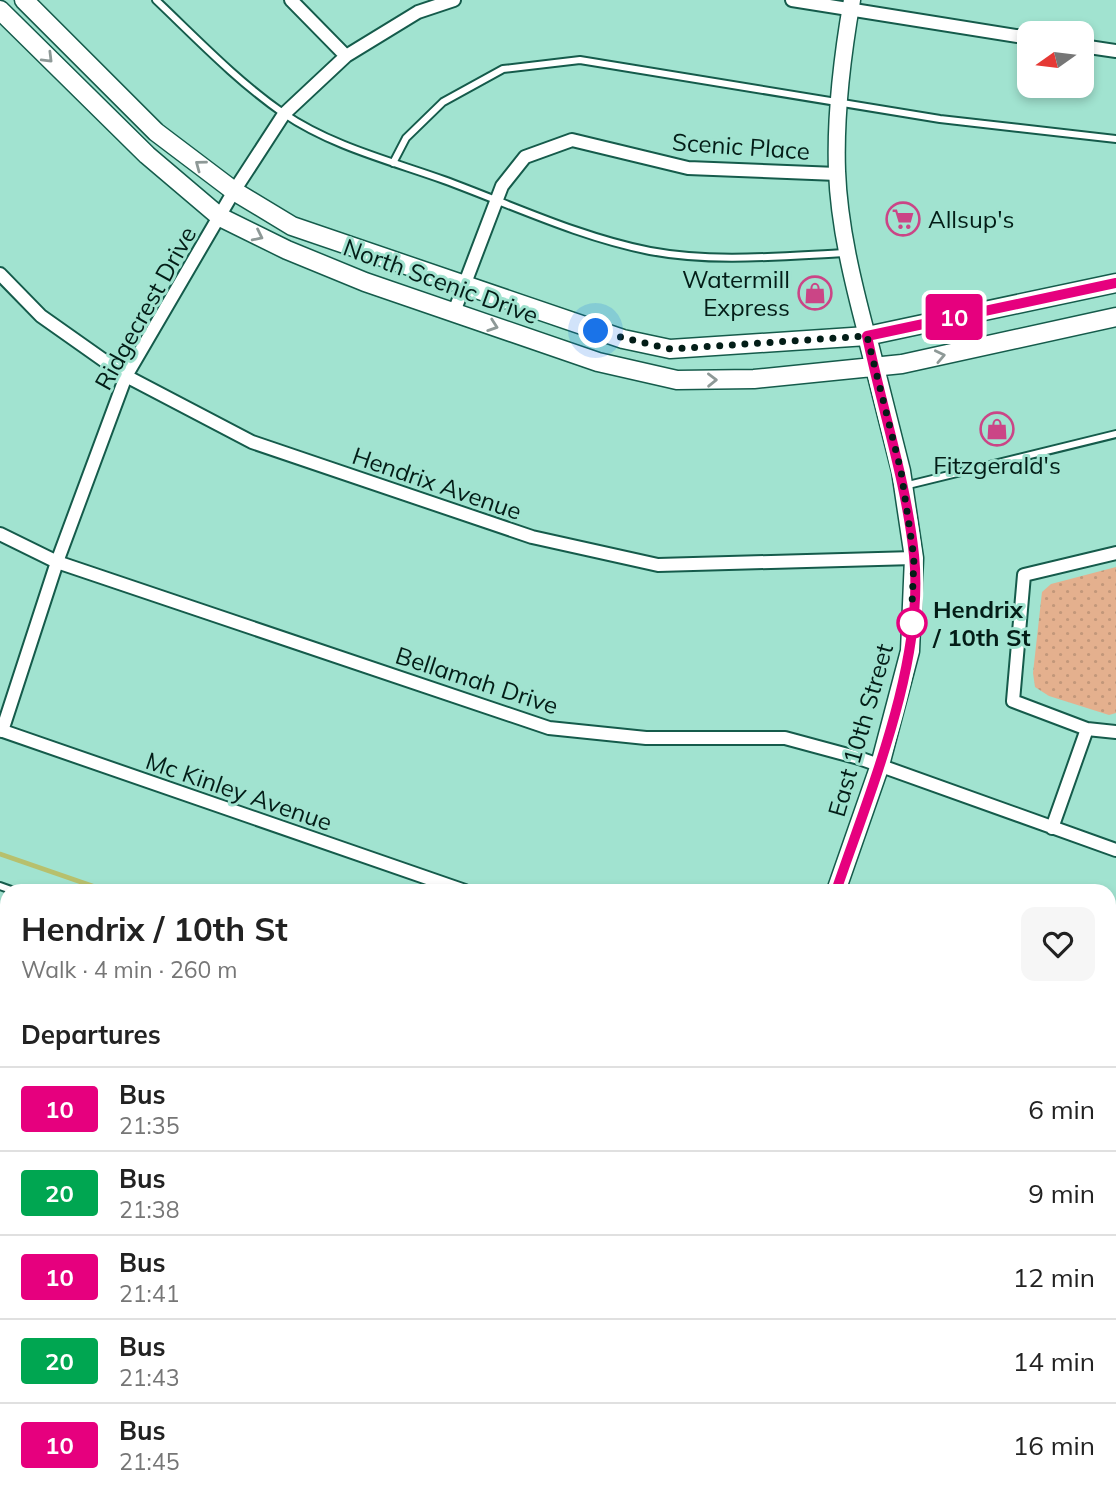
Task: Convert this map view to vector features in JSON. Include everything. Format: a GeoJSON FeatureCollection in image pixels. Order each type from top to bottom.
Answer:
{"type":"FeatureCollection","features":[{"type":"Feature","properties":{"kind":"main road","name":"North Scenic Drive"},"geometry":{"type":"LineString","coordinates":[[24,0],[156,132],[234,191],[292,226],[623,340],[670,349],[867,336],[1116,283]]}},
{"type":"Feature","properties":{"kind":"main road","name":"North Scenic Drive"},"geometry":{"type":"LineString","coordinates":[[0,10],[138,147],[220,217],[287,250],[598,362],[677,380],[754,379],[873,368],[1116,317]]}},
{"type":"Feature","properties":{"kind":"main road","name":"East 10th Street"},"geometry":{"type":"LineString","coordinates":[[838,884],[880,765],[911,651],[914,558],[903,486],[867,336]]}},
{"type":"Feature","properties":{"kind":"street"},"geometry":{"type":"LineString","coordinates":[[291,0],[346,56]]}},
{"type":"Feature","properties":{"kind":"street","name":"Ridgecrest Drive"},"geometry":{"type":"LineString","coordinates":[[1,730],[57,562],[126,376],[234,191],[285,114],[346,56],[418,12],[454,0]]}},
{"type":"Feature","properties":{"kind":"street"},"geometry":{"type":"LineString","coordinates":[[792,0],[851,5],[1017,36]]}},
{"type":"Feature","properties":{"kind":"street","name":"East 10th Street"},"geometry":{"type":"LineString","coordinates":[[851,5],[838,101],[837,174],[848,253],[867,336]]}},
{"type":"Feature","properties":{"kind":"street"},"geometry":{"type":"LineString","coordinates":[[1094,48],[1116,51]]}},
{"type":"Feature","properties":{"kind":"street","name":"Scenic Place"},"geometry":{"type":"LineString","coordinates":[[454,312],[502,186],[525,157],[572,140],[688,168],[837,174]]}},
{"type":"Feature","properties":{"kind":"street","name":"Hendrix Avenue"},"geometry":{"type":"LineString","coordinates":[[0,274],[41,316],[126,376],[252,442],[532,537],[658,565],[914,558]]}},
{"type":"Feature","properties":{"kind":"street","name":"Bellamah Drive"},"geometry":{"type":"LineString","coordinates":[[0,534],[57,562],[549,728],[646,738],[785,738],[880,765],[1116,850]]}},
{"type":"Feature","properties":{"kind":"street"},"geometry":{"type":"LineString","coordinates":[[1116,553],[1024,575],[1013,701],[1087,729],[1116,732]]}},
{"type":"Feature","properties":{"kind":"street"},"geometry":{"type":"LineString","coordinates":[[1052,828],[1087,729]]}},
{"type":"Feature","properties":{"kind":"street","name":"Mc Kinley Avenue"},"geometry":{"type":"LineString","coordinates":[[1,730],[445,884]]}},
{"type":"Feature","properties":{"kind":"lane"},"geometry":{"type":"LineString","coordinates":[[156,0],[237,76],[285,114],[355,149],[496,201],[617,243],[653,251],[704,256],[848,253]]}},
{"type":"Feature","properties":{"kind":"lane"},"geometry":{"type":"LineString","coordinates":[[393,163],[406,138],[443,102],[503,69],[580,60],[940,119],[1116,139]]}},
{"type":"Feature","properties":{"kind":"lane"},"geometry":{"type":"LineString","coordinates":[[903,486],[1116,435]]}},
{"type":"Feature","properties":{"kind":"shaded area"},"geometry":{"type":"Polygon","coordinates":[[[1116,567],[1116,713],[1109,715],[1049,696],[1035,687],[1033,673],[1042,592],[1051,584],[1116,567]]]}},
{"type":"Feature","properties":{"kind":"waterway"},"geometry":{"type":"LineString","coordinates":[[0,854],[87,884]]}},
{"type":"Feature","properties":{"kind":"bus line","name":"10"},"geometry":{"type":"LineString","coordinates":[[838,884],[880,765],[911,651],[914,558],[901,471],[867,336],[1116,283]]}},
{"type":"Feature","properties":{"kind":"place","name":"Allsup's"},"geometry":{"type":"Point","coordinates":[903,219]}},
{"type":"Feature","properties":{"kind":"place","name":"Watermill Express"},"geometry":{"type":"Point","coordinates":[815,293]}},
{"type":"Feature","properties":{"kind":"place","name":"Fitzgerald's"},"geometry":{"type":"Point","coordinates":[997,429]}},
{"type":"Feature","properties":{"kind":"place","name":"Hendrix / 10th St"},"geometry":{"type":"Point","coordinates":[912,623]}},
{"type":"Feature","properties":{"kind":"route"},"geometry":{"type":"LineString","coordinates":[[596,331],[623,340],[670,349],[867,336],[901,471],[914,558],[911,628],[912,623]]}}]}
